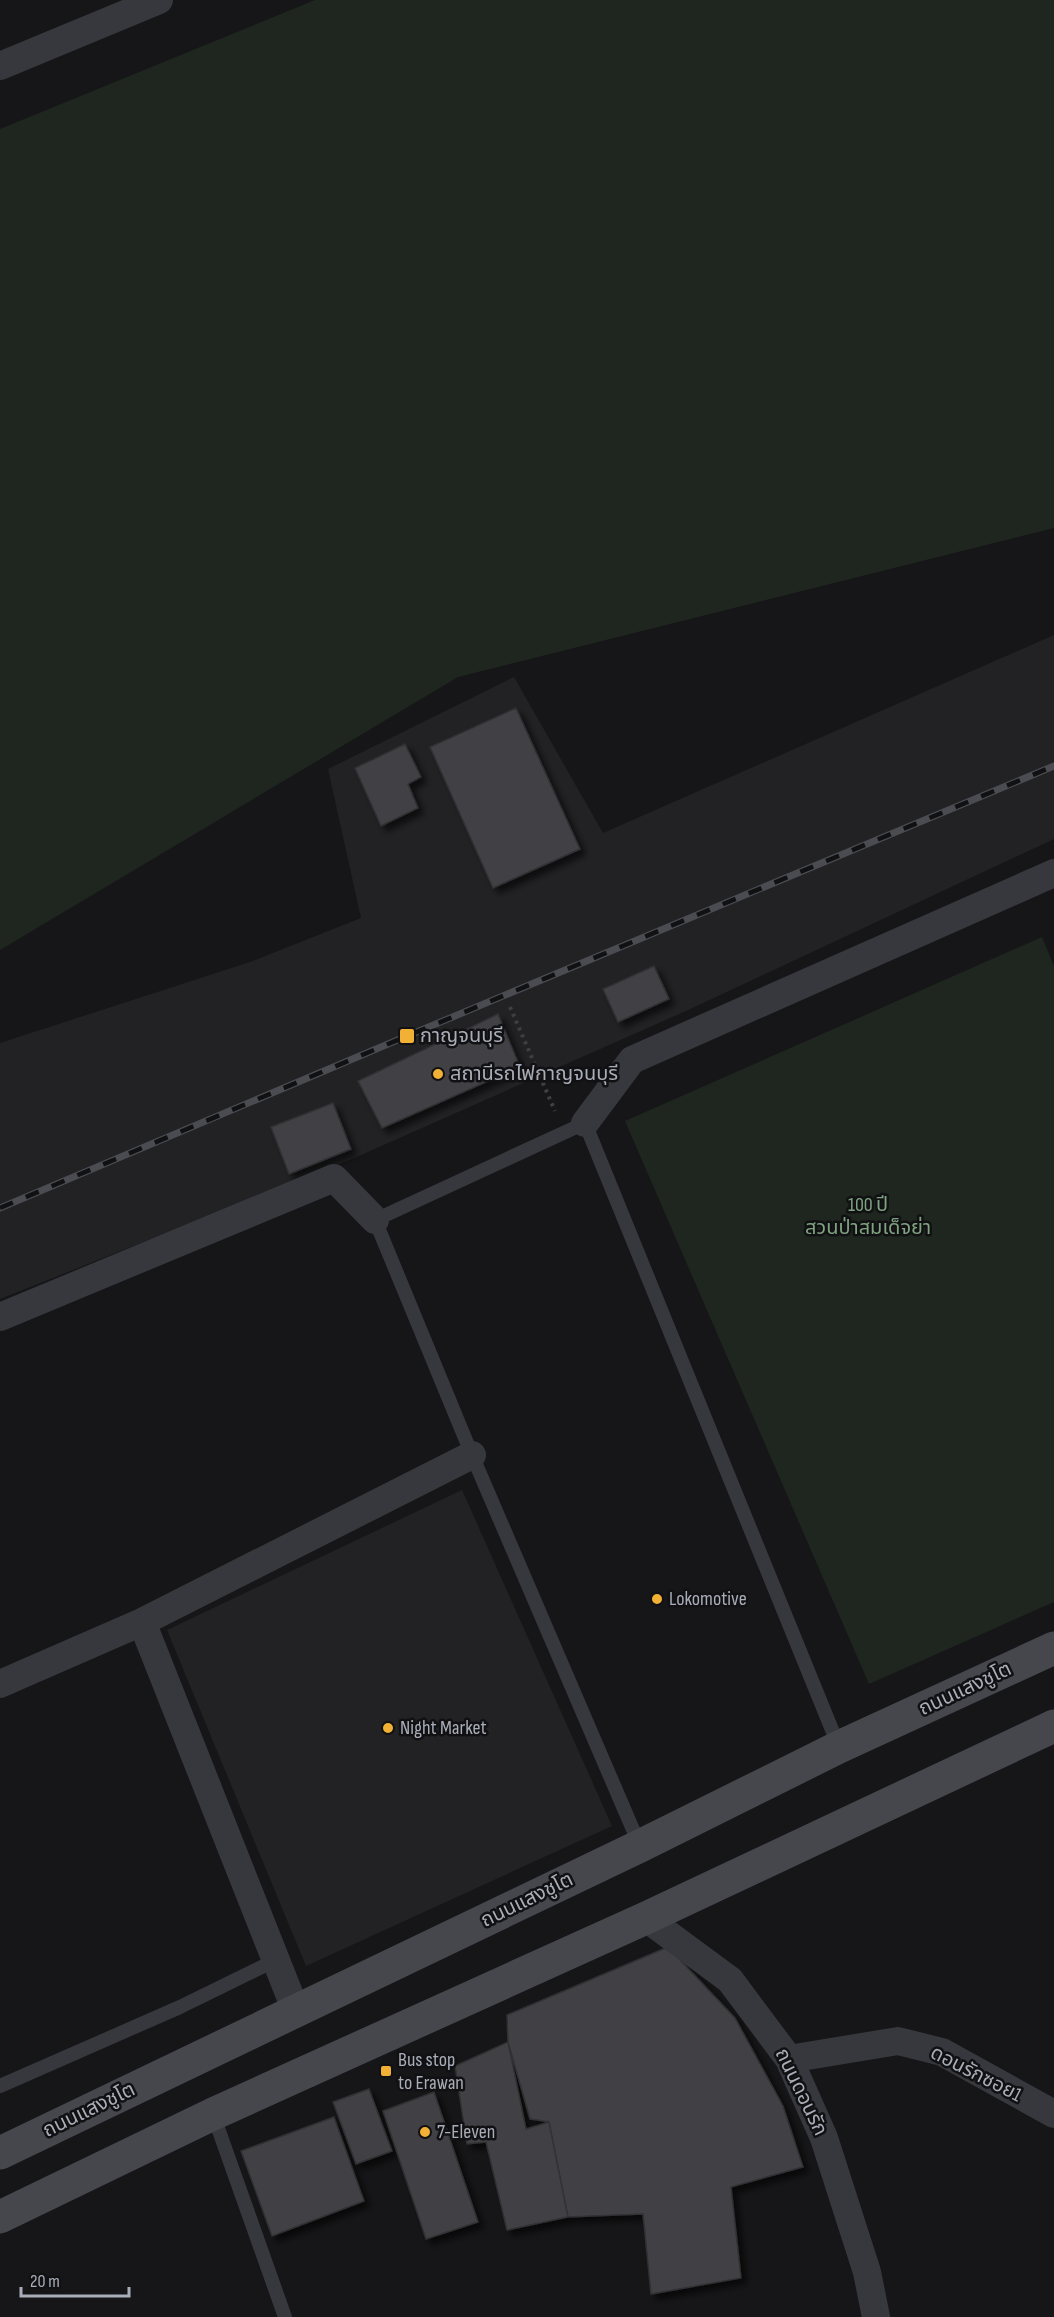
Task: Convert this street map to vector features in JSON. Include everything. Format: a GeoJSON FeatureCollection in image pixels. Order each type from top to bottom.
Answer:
{"type":"FeatureCollection","features":[{"type":"Feature","properties":{"kind":"main road","name":"ถนนแสงชูโต"},"geometry":{"type":"LineString","coordinates":[[0,2153],[640,1846],[839,1747],[1054,1648]]}},
{"type":"Feature","properties":{"kind":"main road"},"geometry":{"type":"LineString","coordinates":[[0,2217],[213,2114],[646,1918],[1054,1726]]}},
{"type":"Feature","properties":{"kind":"street"},"geometry":{"type":"LineString","coordinates":[[0,66],[159,0]]}},
{"type":"Feature","properties":{"kind":"street"},"geometry":{"type":"LineString","coordinates":[[575,1128],[632,1060],[1054,873]]}},
{"type":"Feature","properties":{"kind":"street"},"geometry":{"type":"LineString","coordinates":[[0,1317],[334,1178],[375,1221]]}},
{"type":"Feature","properties":{"kind":"street"},"geometry":{"type":"LineString","coordinates":[[0,1684],[142,1622],[472,1455]]}},
{"type":"Feature","properties":{"kind":"street"},"geometry":{"type":"LineString","coordinates":[[142,1622],[296,2011]]}},
{"type":"Feature","properties":{"kind":"street","name":"ถนนดอนรัก"},"geometry":{"type":"LineString","coordinates":[[646,1918],[730,1980],[789,2059],[824,2138],[867,2272],[876,2317]]}},
{"type":"Feature","properties":{"kind":"street","name":"ดอนรักซอย1"},"geometry":{"type":"LineString","coordinates":[[789,2059],[898,2041],[942,2052],[1054,2114]]}},
{"type":"Feature","properties":{"kind":"lane"},"geometry":{"type":"LineString","coordinates":[[640,1846],[472,1455],[375,1221],[575,1128],[839,1747]]}},
{"type":"Feature","properties":{"kind":"lane"},"geometry":{"type":"LineString","coordinates":[[0,2086],[180,2007],[276,1960]]}},
{"type":"Feature","properties":{"kind":"lane"},"geometry":{"type":"LineString","coordinates":[[213,2114],[285,2317]]}},
{"type":"Feature","properties":{"kind":"path"},"geometry":{"type":"LineString","coordinates":[[510,1007],[575,1128]]}},
{"type":"Feature","properties":{"kind":"shaded area"},"geometry":{"type":"Polygon","coordinates":[[[1054,635],[1054,839],[686,1011],[352,1159],[0,1299],[0,1043],[253,961],[361,918],[328,769],[514,677],[603,833],[1054,635]]]}},
{"type":"Feature","properties":{"kind":"shaded area","name":"Night Market"},"geometry":{"type":"Polygon","coordinates":[[[462,1490],[612,1826],[306,1966],[167,1630],[462,1490]]]}},
{"type":"Feature","properties":{"kind":"green space"},"geometry":{"type":"Polygon","coordinates":[[[315,0],[1054,0],[1054,528],[458,677],[0,950],[0,129],[315,0]]]}},
{"type":"Feature","properties":{"kind":"green space","name":"100 ปี สวนป่าสมเด็จย่า"},"geometry":{"type":"Polygon","coordinates":[[[1042,937],[1054,966],[1054,1602],[869,1684],[625,1121],[1042,937]]]}},
{"type":"Feature","properties":{"kind":"building"},"geometry":{"type":"Polygon","coordinates":[[[516,708],[580,849],[493,888],[430,747],[516,708]]]}},
{"type":"Feature","properties":{"kind":"building"},"geometry":{"type":"Polygon","coordinates":[[[405,744],[421,777],[408,784],[418,808],[381,826],[355,768],[405,744]]]}},
{"type":"Feature","properties":{"kind":"building"},"geometry":{"type":"Polygon","coordinates":[[[654,966],[669,999],[618,1022],[603,989],[654,966]]]}},
{"type":"Feature","properties":{"kind":"building","name":"สถานีรถไฟกาญจนบุรี"},"geometry":{"type":"Polygon","coordinates":[[[498,1014],[520,1067],[382,1128],[358,1081],[498,1014]]]}},
{"type":"Feature","properties":{"kind":"building"},"geometry":{"type":"Polygon","coordinates":[[[333,1103],[351,1149],[289,1174],[271,1127],[333,1103]]]}},
{"type":"Feature","properties":{"kind":"building"},"geometry":{"type":"Polygon","coordinates":[[[668,1947],[735,2018],[783,2106],[803,2167],[731,2187],[741,2278],[651,2294],[643,2214],[568,2217],[549,2122],[530,2119],[508,2042],[507,2015],[668,1947]]]}},
{"type":"Feature","properties":{"kind":"building"},"geometry":{"type":"Polygon","coordinates":[[[508,2042],[526,2129],[549,2122],[568,2217],[507,2230],[486,2142],[467,2144],[455,2066],[508,2042]]]}},
{"type":"Feature","properties":{"kind":"building"},"geometry":{"type":"Polygon","coordinates":[[[369,2089],[392,2151],[356,2164],[333,2102],[369,2089]]]}},
{"type":"Feature","properties":{"kind":"building"},"geometry":{"type":"Polygon","coordinates":[[[434,2092],[478,2222],[426,2239],[383,2111],[434,2092]]]}},
{"type":"Feature","properties":{"kind":"building"},"geometry":{"type":"Polygon","coordinates":[[[334,2117],[364,2201],[272,2236],[241,2151],[334,2117]]]}},
{"type":"Feature","properties":{"kind":"railway"},"geometry":{"type":"LineString","coordinates":[[0,1208],[1054,766]]}},
{"type":"Feature","properties":{"kind":"place","name":"กาญจนบุรี"},"geometry":{"type":"Point","coordinates":[407,1036]}},
{"type":"Feature","properties":{"kind":"place","name":"สถานีรถไฟกาญจนบุรี"},"geometry":{"type":"Point","coordinates":[438,1074]}},
{"type":"Feature","properties":{"kind":"place","name":"Lokomotive"},"geometry":{"type":"Point","coordinates":[657,1599]}},
{"type":"Feature","properties":{"kind":"place","name":"Night Market"},"geometry":{"type":"Point","coordinates":[388,1728]}},
{"type":"Feature","properties":{"kind":"place","name":"Bus stop to Erawan"},"geometry":{"type":"Point","coordinates":[386,2071]}},
{"type":"Feature","properties":{"kind":"place","name":"7-Eleven"},"geometry":{"type":"Point","coordinates":[425,2132]}}]}
